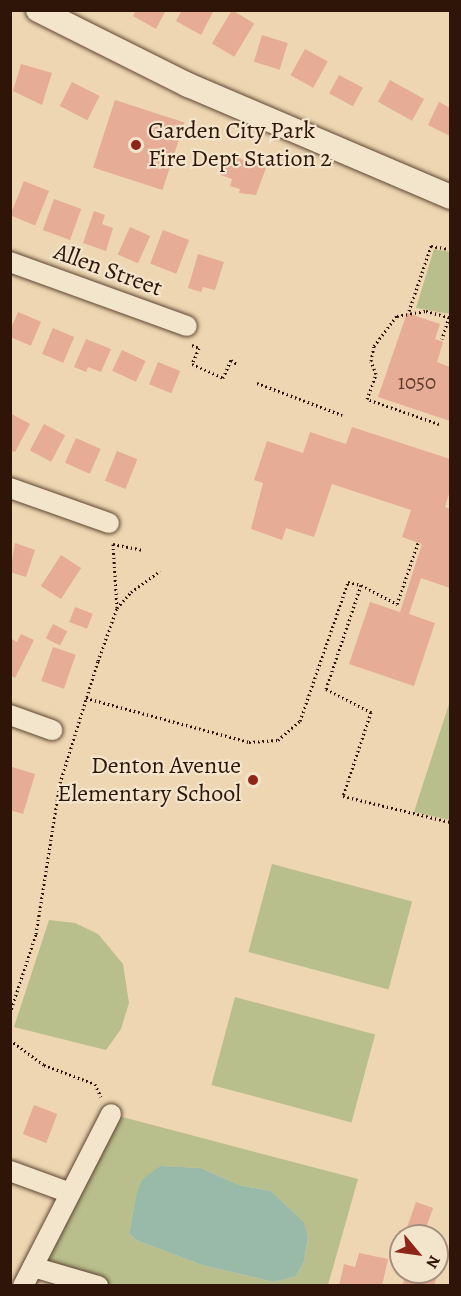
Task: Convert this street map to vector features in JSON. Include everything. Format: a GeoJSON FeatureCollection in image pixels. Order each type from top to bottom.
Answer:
{"type":"FeatureCollection","features":[{"type":"Feature","properties":{"kind":"street"},"geometry":{"type":"LineString","coordinates":[[38,10],[188,85],[450,197]]}},
{"type":"Feature","properties":{"kind":"street","name":"Allen Street"},"geometry":{"type":"LineString","coordinates":[[10,262],[188,326]]}},
{"type":"Feature","properties":{"kind":"street"},"geometry":{"type":"LineString","coordinates":[[10,488],[109,523]]}},
{"type":"Feature","properties":{"kind":"street"},"geometry":{"type":"LineString","coordinates":[[10,716],[52,730]]}},
{"type":"Feature","properties":{"kind":"street"},"geometry":{"type":"LineString","coordinates":[[23,1286],[111,1114]]}},
{"type":"Feature","properties":{"kind":"street"},"geometry":{"type":"LineString","coordinates":[[10,1171],[70,1193]]}},
{"type":"Feature","properties":{"kind":"street"},"geometry":{"type":"LineString","coordinates":[[33,1267],[98,1286]]}},
{"type":"Feature","properties":{"kind":"path"},"geometry":{"type":"LineString","coordinates":[[409,311],[431,246],[450,249]]}},
{"type":"Feature","properties":{"kind":"path"},"geometry":{"type":"LineString","coordinates":[[439,424],[368,399],[376,374],[371,361],[374,346],[397,316],[409,311],[449,317],[442,339]]}},
{"type":"Feature","properties":{"kind":"path"},"geometry":{"type":"LineString","coordinates":[[188,326],[192,345],[199,348],[192,364],[224,378],[231,360],[237,364]]}},
{"type":"Feature","properties":{"kind":"path"},"geometry":{"type":"LineString","coordinates":[[257,383],[342,415]]}},
{"type":"Feature","properties":{"kind":"path"},"geometry":{"type":"LineString","coordinates":[[86,698],[249,742],[278,740],[300,721],[348,582],[362,585],[397,604],[418,543]]}},
{"type":"Feature","properties":{"kind":"path"},"geometry":{"type":"LineString","coordinates":[[117,608],[112,544],[143,550]]}},
{"type":"Feature","properties":{"kind":"path"},"geometry":{"type":"LineString","coordinates":[[10,1013],[36,934],[60,783],[86,698],[117,608],[131,592],[160,571]]}},
{"type":"Feature","properties":{"kind":"path"},"geometry":{"type":"LineString","coordinates":[[362,585],[326,689],[371,712],[343,796],[450,822]]}},
{"type":"Feature","properties":{"kind":"path"},"geometry":{"type":"LineString","coordinates":[[10,1040],[44,1065],[95,1084],[111,1114]]}},
{"type":"Feature","properties":{"kind":"green space"},"geometry":{"type":"Polygon","coordinates":[[[434,249],[450,252],[450,314],[416,308],[434,249]]]}},
{"type":"Feature","properties":{"kind":"green space"},"geometry":{"type":"Polygon","coordinates":[[[450,701],[450,820],[414,812],[450,701]]]}},
{"type":"Feature","properties":{"kind":"green space"},"geometry":{"type":"Polygon","coordinates":[[[272,864],[412,902],[389,989],[248,952],[272,864]]]}},
{"type":"Feature","properties":{"kind":"green space"},"geometry":{"type":"Polygon","coordinates":[[[49,920],[75,923],[98,934],[123,964],[129,1003],[121,1029],[106,1050],[14,1027],[49,920]]]}},
{"type":"Feature","properties":{"kind":"green space"},"geometry":{"type":"Polygon","coordinates":[[[235,997],[375,1035],[352,1122],[211,1085],[235,997]]]}},
{"type":"Feature","properties":{"kind":"green space"},"geometry":{"type":"Polygon","coordinates":[[[111,1114],[358,1179],[328,1285],[98,1285],[33,1267],[111,1114]],[[160,1166],[136,1196],[129,1233],[136,1240],[202,1265],[274,1282],[296,1276],[304,1261],[308,1239],[304,1222],[271,1191],[239,1185],[201,1168],[160,1166]]]}},
{"type":"Feature","properties":{"kind":"shaded area"},"geometry":{"type":"Polygon","coordinates":[[[160,1166],[201,1168],[239,1185],[271,1191],[304,1222],[308,1238],[304,1261],[296,1276],[274,1282],[202,1265],[136,1240],[129,1233],[136,1196],[142,1180],[160,1166]]]}},
{"type":"Feature","properties":{"kind":"building"},"geometry":{"type":"Polygon","coordinates":[[[136,10],[166,10],[156,29],[133,16],[136,10]]]}},
{"type":"Feature","properties":{"kind":"building"},"geometry":{"type":"Polygon","coordinates":[[[182,10],[214,10],[201,35],[176,21],[182,10]]]}},
{"type":"Feature","properties":{"kind":"building"},"geometry":{"type":"Polygon","coordinates":[[[232,10],[254,23],[234,57],[212,43],[232,10]]]}},
{"type":"Feature","properties":{"kind":"building"},"geometry":{"type":"Polygon","coordinates":[[[262,35],[288,43],[280,70],[254,62],[262,35]]]}},
{"type":"Feature","properties":{"kind":"building"},"geometry":{"type":"Polygon","coordinates":[[[305,49],[328,62],[313,88],[290,75],[305,49]]]}},
{"type":"Feature","properties":{"kind":"building"},"geometry":{"type":"Polygon","coordinates":[[[21,64],[52,73],[42,105],[13,91],[21,64]]]}},
{"type":"Feature","properties":{"kind":"building"},"geometry":{"type":"Polygon","coordinates":[[[339,75],[363,88],[353,106],[329,94],[339,75]]]}},
{"type":"Feature","properties":{"kind":"building"},"geometry":{"type":"Polygon","coordinates":[[[390,80],[424,99],[412,121],[378,102],[390,80]]]}},
{"type":"Feature","properties":{"kind":"building"},"geometry":{"type":"Polygon","coordinates":[[[72,82],[100,96],[87,120],[60,106],[72,82]]]}},
{"type":"Feature","properties":{"kind":"building","name":"Garden City Park Fire Dept Station 2"},"geometry":{"type":"Polygon","coordinates":[[[115,100],[184,123],[162,190],[93,168],[115,100]]]}},
{"type":"Feature","properties":{"kind":"building"},"geometry":{"type":"Polygon","coordinates":[[[439,102],[450,108],[450,136],[428,125],[439,102]]]}},
{"type":"Feature","properties":{"kind":"building"},"geometry":{"type":"Polygon","coordinates":[[[225,153],[266,168],[256,195],[239,193],[240,189],[230,186],[232,179],[218,174],[225,153]]]}},
{"type":"Feature","properties":{"kind":"building"},"geometry":{"type":"Polygon","coordinates":[[[24,181],[49,191],[35,225],[10,215],[24,181]]]}},
{"type":"Feature","properties":{"kind":"building"},"geometry":{"type":"Polygon","coordinates":[[[54,199],[81,209],[70,240],[43,230],[54,199]]]}},
{"type":"Feature","properties":{"kind":"building"},"geometry":{"type":"Polygon","coordinates":[[[94,211],[105,215],[102,224],[113,228],[106,251],[83,243],[94,211]]]}},
{"type":"Feature","properties":{"kind":"building"},"geometry":{"type":"Polygon","coordinates":[[[130,227],[150,236],[138,263],[118,254],[130,227]]]}},
{"type":"Feature","properties":{"kind":"building"},"geometry":{"type":"Polygon","coordinates":[[[163,230],[189,240],[176,274],[150,264],[163,230]]]}},
{"type":"Feature","properties":{"kind":"building"},"geometry":{"type":"Polygon","coordinates":[[[198,254],[224,262],[215,290],[203,287],[201,292],[188,288],[198,254]]]}},
{"type":"Feature","properties":{"kind":"building"},"geometry":{"type":"Polygon","coordinates":[[[18,312],[41,322],[31,346],[10,337],[10,331],[18,312]]]}},
{"type":"Feature","properties":{"kind":"building"},"geometry":{"type":"Polygon","coordinates":[[[407,313],[440,324],[435,339],[443,342],[437,362],[450,367],[450,421],[378,397],[407,313]]]}},
{"type":"Feature","properties":{"kind":"building"},"geometry":{"type":"Polygon","coordinates":[[[53,328],[74,337],[63,363],[42,354],[53,328]]]}},
{"type":"Feature","properties":{"kind":"building"},"geometry":{"type":"Polygon","coordinates":[[[86,339],[111,349],[101,372],[88,367],[86,372],[74,367],[86,339]]]}},
{"type":"Feature","properties":{"kind":"building"},"geometry":{"type":"Polygon","coordinates":[[[122,350],[146,361],[136,382],[112,371],[122,350]]]}},
{"type":"Feature","properties":{"kind":"building"},"geometry":{"type":"Polygon","coordinates":[[[158,362],[180,371],[171,393],[149,384],[158,362]]]}},
{"type":"Feature","properties":{"kind":"building"},"geometry":{"type":"Polygon","coordinates":[[[10,413],[30,424],[15,452],[10,450],[10,413]]]}},
{"type":"Feature","properties":{"kind":"building"},"geometry":{"type":"Polygon","coordinates":[[[44,424],[65,435],[51,462],[30,450],[44,424]]]}},
{"type":"Feature","properties":{"kind":"building"},"geometry":{"type":"Polygon","coordinates":[[[352,427],[450,459],[450,491],[445,507],[450,509],[450,588],[421,578],[409,614],[435,623],[414,686],[349,664],[370,602],[400,612],[422,544],[402,537],[411,510],[332,484],[314,537],[286,528],[282,540],[251,529],[263,483],[254,480],[267,441],[303,453],[310,432],[346,444],[352,427]]]}},
{"type":"Feature","properties":{"kind":"building"},"geometry":{"type":"Polygon","coordinates":[[[76,438],[101,449],[90,474],[65,463],[76,438]]]}},
{"type":"Feature","properties":{"kind":"building"},"geometry":{"type":"Polygon","coordinates":[[[117,451],[137,459],[125,489],[105,481],[117,451]]]}},
{"type":"Feature","properties":{"kind":"building"},"geometry":{"type":"Polygon","coordinates":[[[15,543],[35,550],[26,577],[10,572],[15,543]]]}},
{"type":"Feature","properties":{"kind":"building"},"geometry":{"type":"Polygon","coordinates":[[[61,555],[81,568],[61,599],[41,586],[61,555]]]}},
{"type":"Feature","properties":{"kind":"building"},"geometry":{"type":"Polygon","coordinates":[[[75,607],[93,614],[87,629],[69,622],[75,607]]]}},
{"type":"Feature","properties":{"kind":"building"},"geometry":{"type":"Polygon","coordinates":[[[53,624],[67,631],[60,646],[46,638],[53,624]]]}},
{"type":"Feature","properties":{"kind":"building"},"geometry":{"type":"Polygon","coordinates":[[[21,634],[34,640],[15,678],[10,675],[10,638],[17,642],[21,634]]]}},
{"type":"Feature","properties":{"kind":"building"},"geometry":{"type":"Polygon","coordinates":[[[53,647],[76,655],[64,689],[41,681],[53,647]]]}},
{"type":"Feature","properties":{"kind":"building"},"geometry":{"type":"Polygon","coordinates":[[[12,767],[35,774],[23,814],[10,810],[12,767]]]}},
{"type":"Feature","properties":{"kind":"building"},"geometry":{"type":"Polygon","coordinates":[[[34,1105],[57,1114],[46,1143],[23,1134],[34,1105]]]}},
{"type":"Feature","properties":{"kind":"building"},"geometry":{"type":"Polygon","coordinates":[[[416,1202],[433,1208],[427,1224],[408,1224],[416,1202]]]}},
{"type":"Feature","properties":{"kind":"building"},"geometry":{"type":"Polygon","coordinates":[[[359,1253],[388,1259],[382,1286],[339,1286],[344,1264],[355,1267],[359,1253]]]}},
{"type":"Feature","properties":{"kind":"building"},"geometry":{"type":"Polygon","coordinates":[[[403,1284],[435,1284],[434,1286],[402,1286],[403,1284]]]}},
{"type":"Feature","properties":{"kind":"place","name":"Garden City Park Fire Dept Station 2"},"geometry":{"type":"Point","coordinates":[136,145]}},
{"type":"Feature","properties":{"kind":"place","name":"Denton Avenue Elementary School"},"geometry":{"type":"Point","coordinates":[253,780]}}]}
